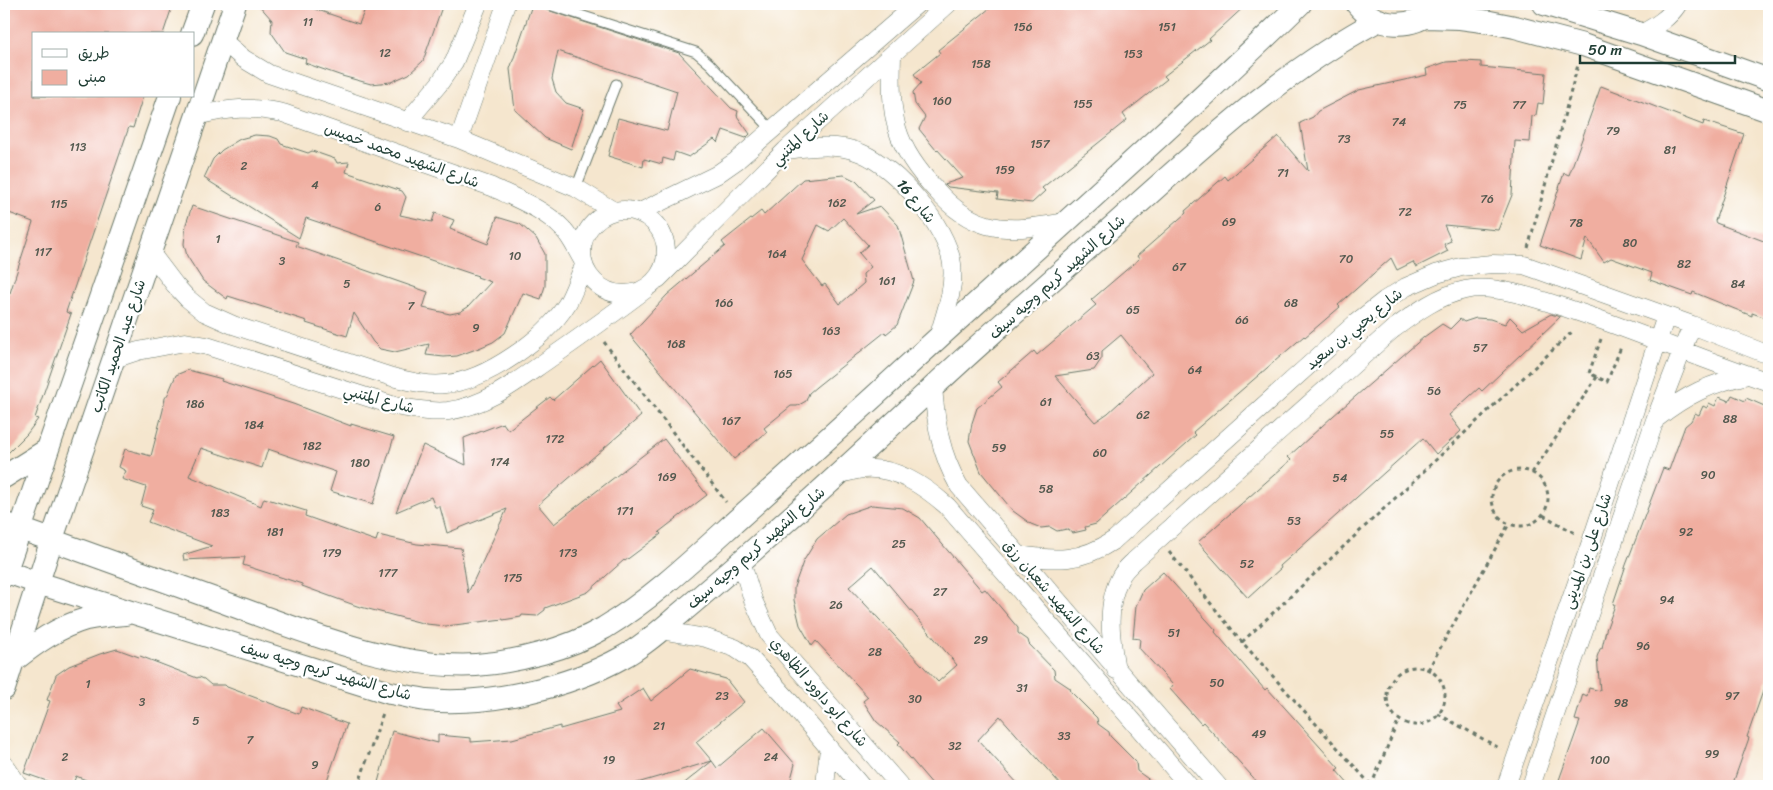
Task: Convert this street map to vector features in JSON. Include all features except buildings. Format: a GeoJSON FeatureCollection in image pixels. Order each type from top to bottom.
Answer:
{"type":"FeatureCollection","features":[{"type":"Feature","properties":{"kind":"street"},"geometry":{"type":"LineString","coordinates":[[193,32],[203,4]]}},
{"type":"Feature","properties":{"kind":"street","name":"شارع عبد الحميد الكاتب"},"geometry":{"type":"LineString","coordinates":[[4,689],[52,539],[235,4]]}},
{"type":"Feature","properties":{"kind":"street"},"geometry":{"type":"LineString","coordinates":[[406,122],[439,84],[454,62],[478,4]]}},
{"type":"Feature","properties":{"kind":"street"},"geometry":{"type":"LineString","coordinates":[[459,139],[506,4]]}},
{"type":"Feature","properties":{"kind":"street","name":"شارع المتنبي"},"geometry":{"type":"LineString","coordinates":[[640,212],[716,175],[736,161],[917,4]]}},
{"type":"Feature","properties":{"kind":"street","name":"شارع المتنبي"},"geometry":{"type":"LineString","coordinates":[[114,359],[138,351],[185,342],[200,344],[394,406],[419,410],[446,411],[466,407],[490,398],[594,328],[652,284],[786,150],[948,4]]}},
{"type":"Feature","properties":{"kind":"street","name":"شارع الشهيد كريم وجيه سيف"},"geometry":{"type":"LineString","coordinates":[[12,526],[280,622],[354,646],[402,658],[437,664],[476,665],[522,658],[552,650],[594,633],[634,608],[739,518],[1067,222],[1300,4]]}},
{"type":"Feature","properties":{"kind":"street"},"geometry":{"type":"LineString","coordinates":[[1357,4],[1362,10],[1379,20],[1395,24],[1411,23],[1433,10],[1460,18],[1515,27],[1583,45],[1769,111]]}},
{"type":"Feature","properties":{"kind":"street"},"geometry":{"type":"LineString","coordinates":[[1544,4],[1642,34],[1769,80]]}},
{"type":"Feature","properties":{"kind":"street"},"geometry":{"type":"LineString","coordinates":[[1642,34],[1660,24],[1674,11],[1678,4]]}},
{"type":"Feature","properties":{"kind":"street","name":"شارع الشهيد كريم وجيه سيف"},"geometry":{"type":"LineString","coordinates":[[4,573],[390,693],[427,700],[476,700],[510,696],[554,685],[593,671],[625,656],[660,630],[741,561],[840,474],[933,387],[1229,124],[1279,83],[1306,64],[1351,35],[1379,20]]}},
{"type":"Feature","properties":{"kind":"street","name":"شارع الشهيد محمد خميس"},"geometry":{"type":"LineString","coordinates":[[222,40],[244,59],[269,74],[459,139],[576,188],[612,210]]}},
{"type":"Feature","properties":{"kind":"street","name":"شارع 16"},"geometry":{"type":"LineString","coordinates":[[892,55],[891,88],[897,130],[911,160],[946,201],[966,217],[988,225],[1013,228],[1067,222]]}},
{"type":"Feature","properties":{"kind":"street"},"geometry":{"type":"LineString","coordinates":[[4,573],[12,526],[47,450],[169,98]]}},
{"type":"Feature","properties":{"kind":"street","name":"شارع الشهيد محمد خميس"},"geometry":{"type":"LineString","coordinates":[[196,116],[241,107],[283,112],[492,187],[546,214],[564,230],[583,262]]}},
{"type":"Feature","properties":{"kind":"street","name":"شارع 16"},"geometry":{"type":"LineString","coordinates":[[786,150],[815,146],[836,147],[861,153],[885,166],[907,187],[931,217],[946,242],[952,263],[952,286],[938,338]]}},
{"type":"Feature","properties":{"kind":"street"},"geometry":{"type":"LineString","coordinates":[[626,209],[640,212],[654,220],[663,233],[667,249],[665,265],[652,284],[632,294],[617,294],[602,289],[591,279],[583,262],[584,238],[594,221],[612,210],[626,209]]}},
{"type":"Feature","properties":{"kind":"street","name":"شارع المتنبي"},"geometry":{"type":"LineString","coordinates":[[150,252],[187,298],[204,312],[233,326],[392,377],[416,383],[444,384],[466,381],[486,373],[530,343],[555,320],[566,304],[583,262]]}},
{"type":"Feature","properties":{"kind":"street","name":"شارع يحيي بن سعيد"},"geometry":{"type":"LineString","coordinates":[[1018,555],[1045,559],[1065,559],[1099,550],[1114,540],[1357,322],[1385,300],[1406,286],[1436,274],[1461,267],[1492,264],[1524,265],[1692,325],[1769,356]]}},
{"type":"Feature","properties":{"kind":"street","name":"شارع يحيي بن سعيد"},"geometry":{"type":"LineString","coordinates":[[1116,670],[1111,639],[1111,616],[1114,594],[1121,576],[1134,561],[1392,330],[1417,311],[1442,297],[1467,289],[1494,290],[1536,299],[1628,329],[1769,382]]}},
{"type":"Feature","properties":{"kind":"street","name":"شارع على بن المدينى"},"geometry":{"type":"LineString","coordinates":[[1506,786],[1591,542],[1666,316]]}},
{"type":"Feature","properties":{"kind":"street","name":"شارع على بن المدينى"},"geometry":{"type":"LineString","coordinates":[[1531,786],[1654,420],[1692,325]]}},
{"type":"Feature","properties":{"kind":"street"},"geometry":{"type":"LineString","coordinates":[[1654,420],[1675,404],[1698,391],[1722,381],[1748,375]]}},
{"type":"Feature","properties":{"kind":"street","name":"شارع الشهيد شعبان رزق"},"geometry":{"type":"LineString","coordinates":[[933,387],[936,424],[942,450],[959,486],[1064,610],[1218,786]]}},
{"type":"Feature","properties":{"kind":"street"},"geometry":{"type":"LineString","coordinates":[[4,477],[47,450]]}},
{"type":"Feature","properties":{"kind":"street","name":"شارع الشهيد شعبان رزق"},"geometry":{"type":"LineString","coordinates":[[840,474],[865,469],[885,470],[926,488],[947,506],[1189,786]]}},
{"type":"Feature","properties":{"kind":"street","name":"شارع ابو داوود الظاهري"},"geometry":{"type":"LineString","coordinates":[[741,561],[753,600],[770,635],[900,786]]}},
{"type":"Feature","properties":{"kind":"street"},"geometry":{"type":"LineString","coordinates":[[1050,625],[1064,610]]}},
{"type":"Feature","properties":{"kind":"street"},"geometry":{"type":"LineString","coordinates":[[13,661],[37,642],[66,626],[87,619],[132,613]]}},
{"type":"Feature","properties":{"kind":"street","name":"شارع ابو داوود الظاهري"},"geometry":{"type":"LineString","coordinates":[[660,630],[706,638],[735,648],[750,658],[784,695],[860,786]]}},
{"type":"Feature","properties":{"kind":"street"},"geometry":{"type":"LineString","coordinates":[[825,786],[829,748]]}},
{"type":"Feature","properties":{"kind":"street"},"geometry":{"type":"LineString","coordinates":[[4,764],[19,786]]}},
{"type":"Feature","properties":{"kind":"lane"},"geometry":{"type":"LineString","coordinates":[[546,4],[696,52],[710,64],[772,130]]}},
{"type":"Feature","properties":{"kind":"lane"},"geometry":{"type":"LineString","coordinates":[[576,188],[616,84]]}},
{"type":"Feature","properties":{"kind":"path"},"geometry":{"type":"LineString","coordinates":[[1524,265],[1583,45]]}},
{"type":"Feature","properties":{"kind":"path"},"geometry":{"type":"LineString","coordinates":[[1242,642],[1589,316]]}},
{"type":"Feature","properties":{"kind":"path"},"geometry":{"type":"LineString","coordinates":[[1608,322],[1589,372],[1608,381],[1628,329]]}},
{"type":"Feature","properties":{"kind":"path"},"geometry":{"type":"LineString","coordinates":[[594,328],[739,518]]}},
{"type":"Feature","properties":{"kind":"path"},"geometry":{"type":"LineString","coordinates":[[1532,473],[1597,377]]}},
{"type":"Feature","properties":{"kind":"path"},"geometry":{"type":"LineString","coordinates":[[1517,471],[1532,473],[1539,478],[1547,492],[1547,507],[1543,515],[1538,520],[1524,526],[1509,524],[1502,520],[1493,506],[1494,490],[1497,483],[1502,477],[1517,471]]}},
{"type":"Feature","properties":{"kind":"path"},"geometry":{"type":"LineString","coordinates":[[1543,515],[1591,542]]}},
{"type":"Feature","properties":{"kind":"path"},"geometry":{"type":"LineString","coordinates":[[1428,670],[1509,524]]}},
{"type":"Feature","properties":{"kind":"path"},"geometry":{"type":"LineString","coordinates":[[1159,539],[1242,642],[1371,786],[1398,719]]}},
{"type":"Feature","properties":{"kind":"path"},"geometry":{"type":"LineString","coordinates":[[1412,667],[1428,670],[1440,680],[1445,694],[1442,708],[1438,714],[1433,720],[1419,724],[1412,724],[1398,719],[1389,705],[1387,697],[1391,681],[1404,670],[1412,667]]}},
{"type":"Feature","properties":{"kind":"path"},"geometry":{"type":"LineString","coordinates":[[358,786],[390,693]]}},
{"type":"Feature","properties":{"kind":"path"},"geometry":{"type":"LineString","coordinates":[[1438,714],[1516,758]]}}]}
